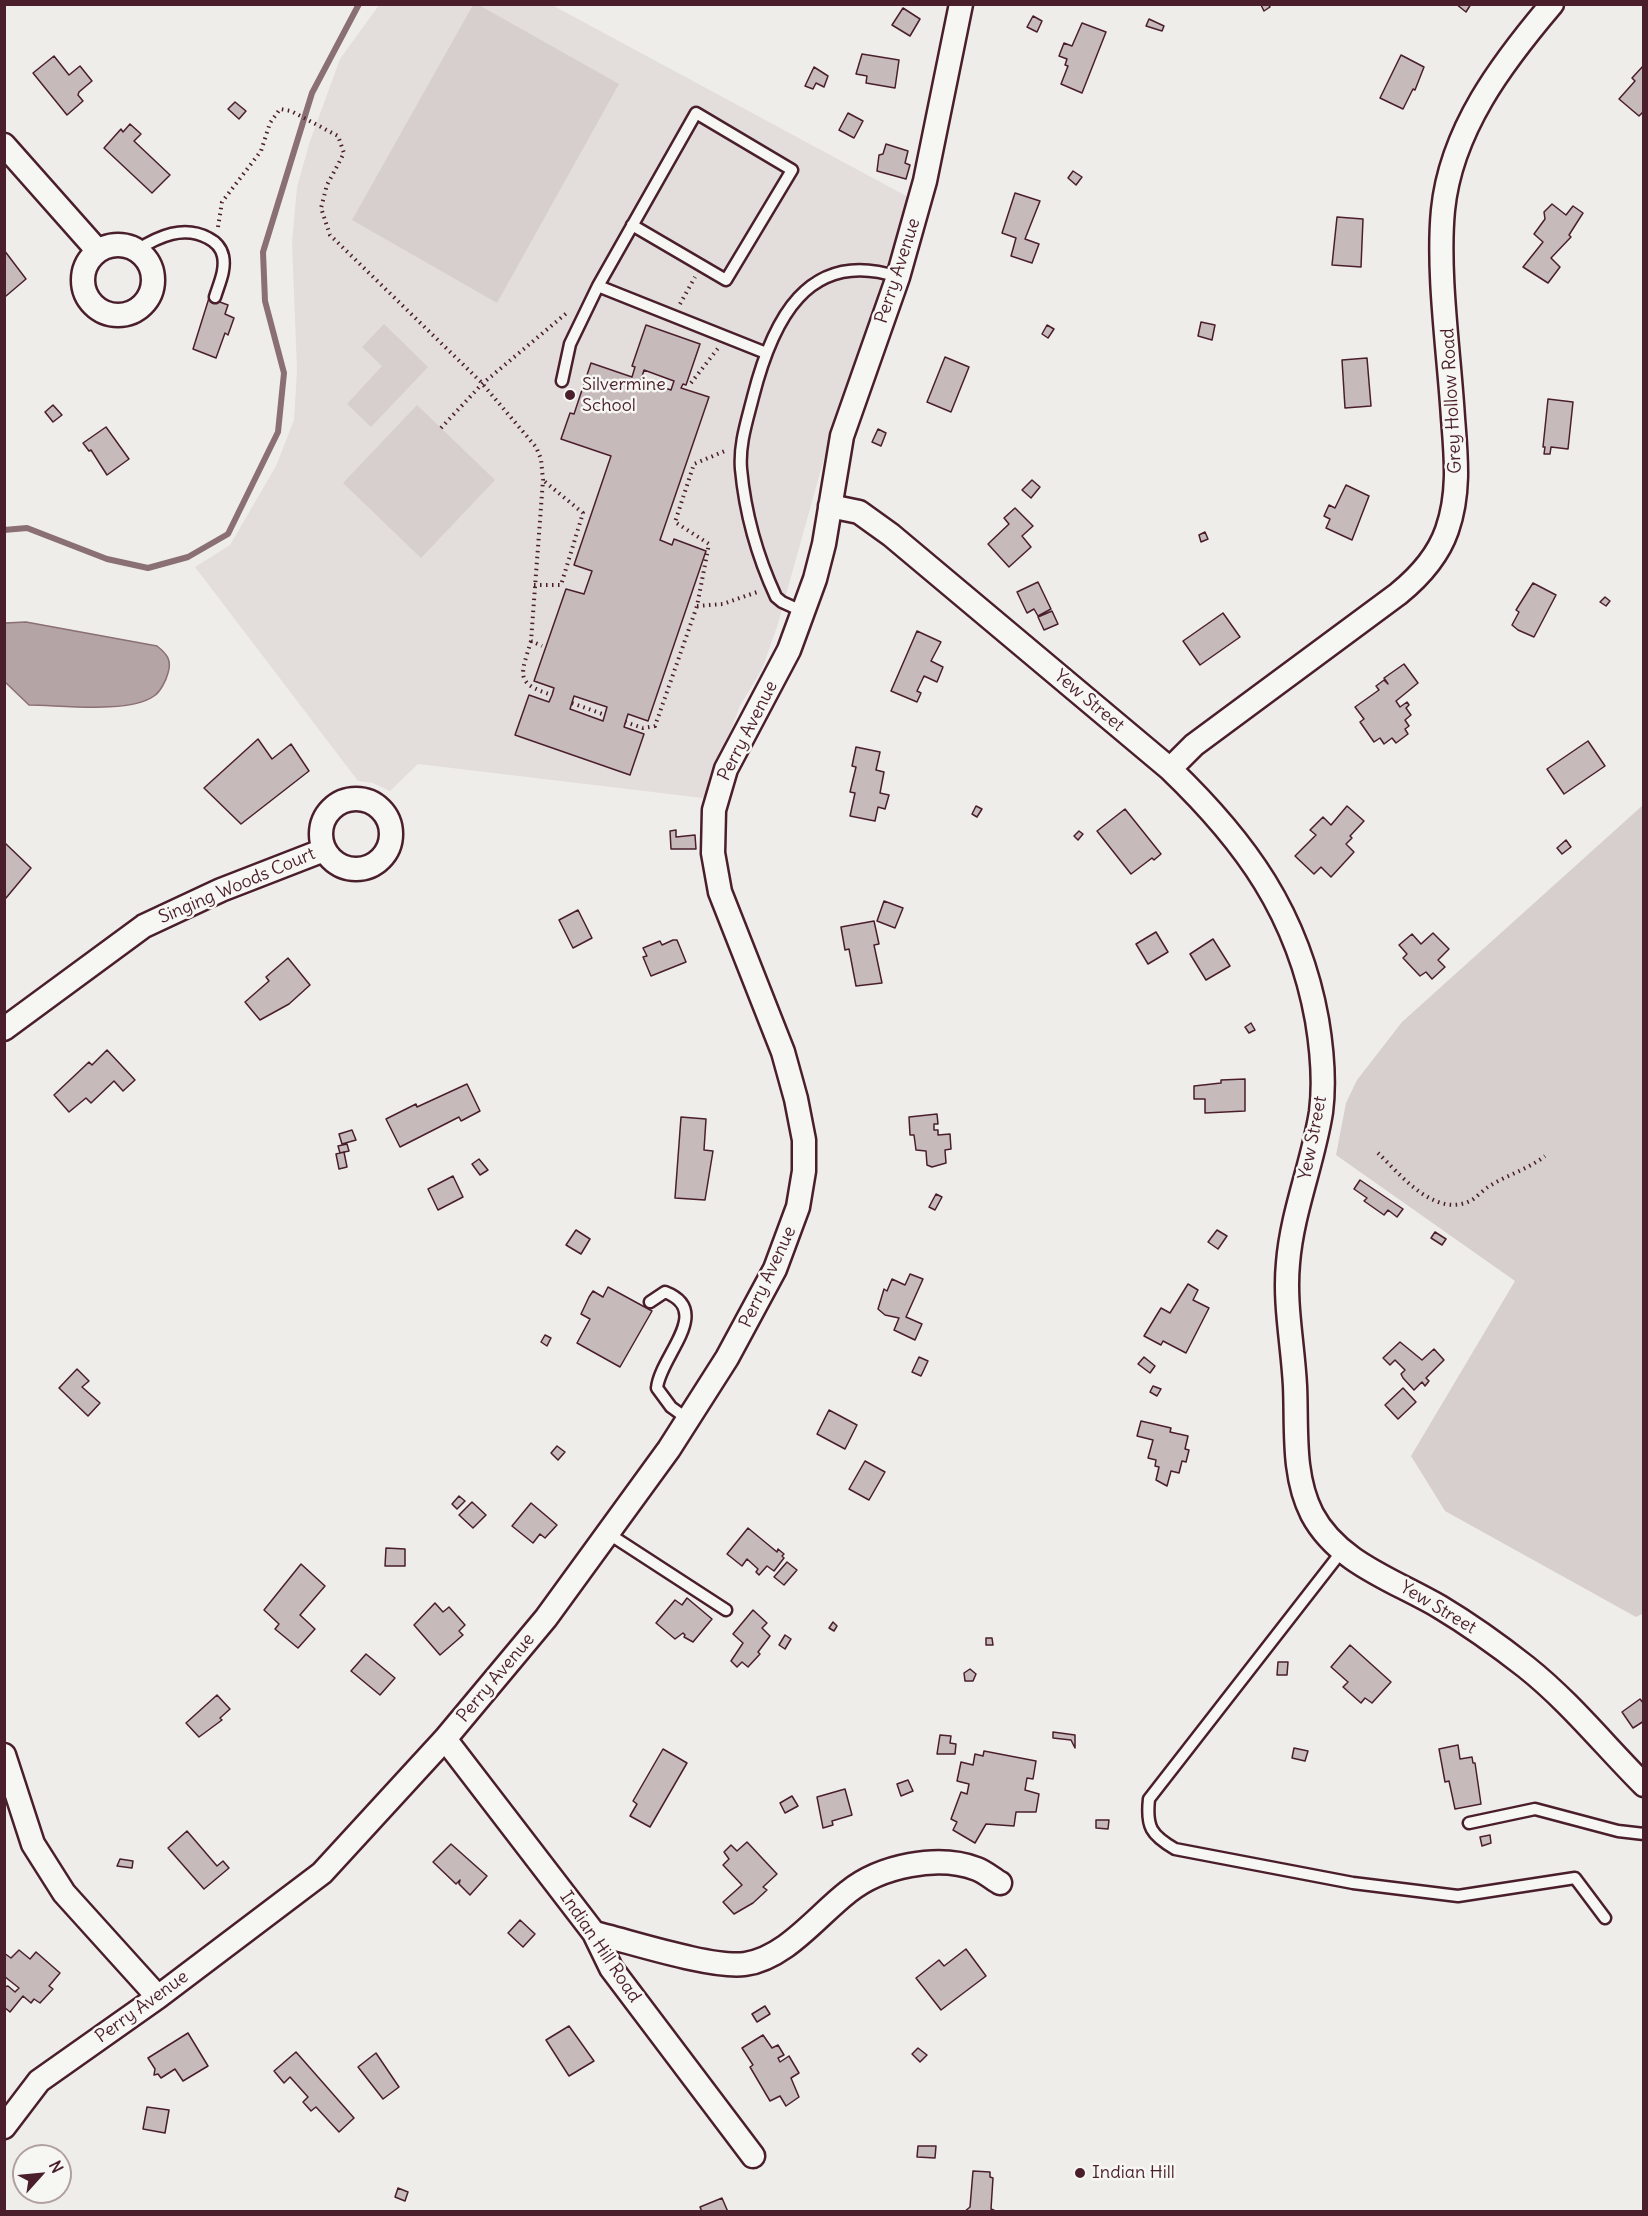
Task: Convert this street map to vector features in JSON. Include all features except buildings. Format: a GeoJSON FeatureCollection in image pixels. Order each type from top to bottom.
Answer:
{"type":"FeatureCollection","features":[{"type":"Feature","properties":{"kind":"street","name":"Perry Avenue"},"geometry":{"type":"LineString","coordinates":[[4,2127],[39,2081],[158,1996],[322,1873],[445,1739],[546,1618],[609,1534],[689,1420],[739,1337],[776,1269],[795,1219],[803,1183],[804,1140],[792,1083],[776,1032],[720,892],[714,866],[712,838],[717,796],[726,770],[780,668],[804,612],[825,544],[842,436],[898,277],[936,133],[961,4]]}},
{"type":"Feature","properties":{"kind":"street","name":"Grey Hollow Road"},"geometry":{"type":"LineString","coordinates":[[1170,769],[1194,746],[1398,594],[1437,552],[1447,530],[1457,478],[1443,274],[1443,209],[1448,185],[1460,146],[1494,78],[1552,4]]}},
{"type":"Feature","properties":{"kind":"street"},"geometry":{"type":"LineString","coordinates":[[4,145],[98,251]]}},
{"type":"Feature","properties":{"kind":"street"},"geometry":{"type":"LineString","coordinates":[[117,244],[137,250],[146,258],[154,280],[145,303],[125,315],[102,311],[92,304],[83,282],[84,270],[98,251],[117,244]]}},
{"type":"Feature","properties":{"kind":"street","name":"Yew Street"},"geometry":{"type":"LineString","coordinates":[[830,506],[859,512],[891,535],[1170,769],[1212,812],[1263,876],[1293,932],[1310,986],[1322,1057],[1322,1093],[1314,1144],[1289,1250],[1287,1291],[1300,1476],[1312,1514],[1324,1533],[1342,1551],[1456,1617],[1516,1659],[1571,1707],[1644,1785]]}},
{"type":"Feature","properties":{"kind":"street","name":"Singing Woods Court"},"geometry":{"type":"LineString","coordinates":[[4,1029],[144,926],[221,890],[324,850]]}},
{"type":"Feature","properties":{"kind":"street","name":"Indian Hill Road"},"geometry":{"type":"LineString","coordinates":[[445,1739],[594,1933],[611,1968],[753,2156]]}},
{"type":"Feature","properties":{"kind":"street"},"geometry":{"type":"LineString","coordinates":[[4,1755],[33,1844],[64,1893],[158,1996]]}},
{"type":"Feature","properties":{"kind":"street"},"geometry":{"type":"LineString","coordinates":[[594,1933],[719,1964],[745,1964],[773,1954],[849,1890],[880,1875],[916,1863],[947,1862],[978,1869],[1000,1884]]}},
{"type":"Feature","properties":{"kind":"lane"},"geometry":{"type":"LineString","coordinates":[[562,381],[570,344],[598,286],[632,225],[696,113],[792,170],[726,280],[632,225]]}},
{"type":"Feature","properties":{"kind":"lane"},"geometry":{"type":"LineString","coordinates":[[137,250],[157,238],[177,233],[193,233],[215,242],[224,256],[224,270],[215,297]]}},
{"type":"Feature","properties":{"kind":"lane"},"geometry":{"type":"LineString","coordinates":[[804,612],[782,602],[770,585],[745,497],[741,444],[766,353],[790,309],[819,280],[837,272],[854,269],[882,272],[898,277]]}},
{"type":"Feature","properties":{"kind":"lane"},"geometry":{"type":"LineString","coordinates":[[598,286],[766,353]]}},
{"type":"Feature","properties":{"kind":"lane"},"geometry":{"type":"LineString","coordinates":[[650,1302],[665,1292],[682,1301],[686,1311],[683,1331],[660,1372],[657,1388],[671,1407],[689,1420]]}},
{"type":"Feature","properties":{"kind":"lane"},"geometry":{"type":"LineString","coordinates":[[609,1534],[726,1610]]}},
{"type":"Feature","properties":{"kind":"lane"},"geometry":{"type":"LineString","coordinates":[[1342,1551],[1149,1799],[1147,1819],[1157,1838],[1175,1849],[1353,1883],[1458,1896],[1575,1878],[1605,1918]]}},
{"type":"Feature","properties":{"kind":"lane"},"geometry":{"type":"LineString","coordinates":[[1469,1823],[1535,1809],[1618,1831],[1644,1834]]}},
{"type":"Feature","properties":{"kind":"path"},"geometry":{"type":"LineString","coordinates":[[215,242],[222,202],[261,151],[274,114],[280,109],[291,111],[338,136],[344,153],[327,185],[321,208],[330,236],[482,384],[536,447],[541,459],[543,480],[531,641],[522,672],[523,681],[530,688],[552,695]]}},
{"type":"Feature","properties":{"kind":"path"},"geometry":{"type":"LineString","coordinates":[[685,295],[701,266]]}},
{"type":"Feature","properties":{"kind":"path"},"geometry":{"type":"LineString","coordinates":[[441,428],[482,384],[571,308]]}},
{"type":"Feature","properties":{"kind":"path"},"geometry":{"type":"LineString","coordinates":[[691,383],[727,337]]}},
{"type":"Feature","properties":{"kind":"path"},"geometry":{"type":"LineString","coordinates":[[626,722],[643,728],[655,726],[698,606],[709,544],[675,522],[694,464],[741,444]]}},
{"type":"Feature","properties":{"kind":"path"},"geometry":{"type":"LineString","coordinates":[[534,585],[561,585],[583,513],[543,480]]}},
{"type":"Feature","properties":{"kind":"path"},"geometry":{"type":"LineString","coordinates":[[698,606],[723,604],[755,594]]}},
{"type":"Feature","properties":{"kind":"path"},"geometry":{"type":"LineString","coordinates":[[531,641],[542,646]]}},
{"type":"Feature","properties":{"kind":"path"},"geometry":{"type":"LineString","coordinates":[[572,703],[605,715]]}},
{"type":"Feature","properties":{"kind":"path"},"geometry":{"type":"LineString","coordinates":[[1378,1153],[1416,1190],[1436,1201],[1456,1205],[1470,1201],[1488,1187],[1532,1166],[1545,1156]]}},
{"type":"Feature","properties":{"kind":"shaded area","name":"Silvermine School"},"geometry":{"type":"Polygon","coordinates":[[[379,5],[552,5],[910,198],[830,437],[777,627],[762,669],[740,706],[720,758],[711,799],[418,764],[390,791],[373,783],[358,781],[195,567],[230,545],[276,466],[294,420],[297,370],[292,242],[297,187],[310,141],[340,59],[379,5]]]}},
{"type":"Feature","properties":{"kind":"shaded area"},"geometry":{"type":"Polygon","coordinates":[[[473,5],[479,5],[619,84],[497,303],[352,220],[473,5]]]}},
{"type":"Feature","properties":{"kind":"shaded area"},"geometry":{"type":"Polygon","coordinates":[[[384,324],[428,367],[371,427],[347,404],[382,366],[362,347],[384,324]]]}},
{"type":"Feature","properties":{"kind":"shaded area"},"geometry":{"type":"Polygon","coordinates":[[[417,405],[495,480],[421,558],[343,483],[417,405]]]}},
{"type":"Feature","properties":{"kind":"shaded area"},"geometry":{"type":"Polygon","coordinates":[[[26,622],[157,646],[169,661],[166,679],[154,696],[143,702],[128,705],[94,707],[29,705],[4,681],[5,623],[26,622]]]}},
{"type":"Feature","properties":{"kind":"shaded area"},"geometry":{"type":"Polygon","coordinates":[[[1643,805],[1644,1613],[1636,1617],[1445,1511],[1411,1456],[1515,1281],[1336,1155],[1346,1103],[1357,1080],[1402,1022],[1643,805]]]}},
{"type":"Feature","properties":{"kind":"waterway"},"geometry":{"type":"LineString","coordinates":[[4,530],[27,528],[107,559],[148,568],[188,557],[228,534],[278,432],[284,373],[265,301],[263,252],[312,93],[359,4]]}},
{"type":"Feature","properties":{"kind":"place","name":"Silvermine School"},"geometry":{"type":"Point","coordinates":[570,395]}},
{"type":"Feature","properties":{"kind":"place","name":"Indian Hill"},"geometry":{"type":"Point","coordinates":[1080,2173]}}]}
